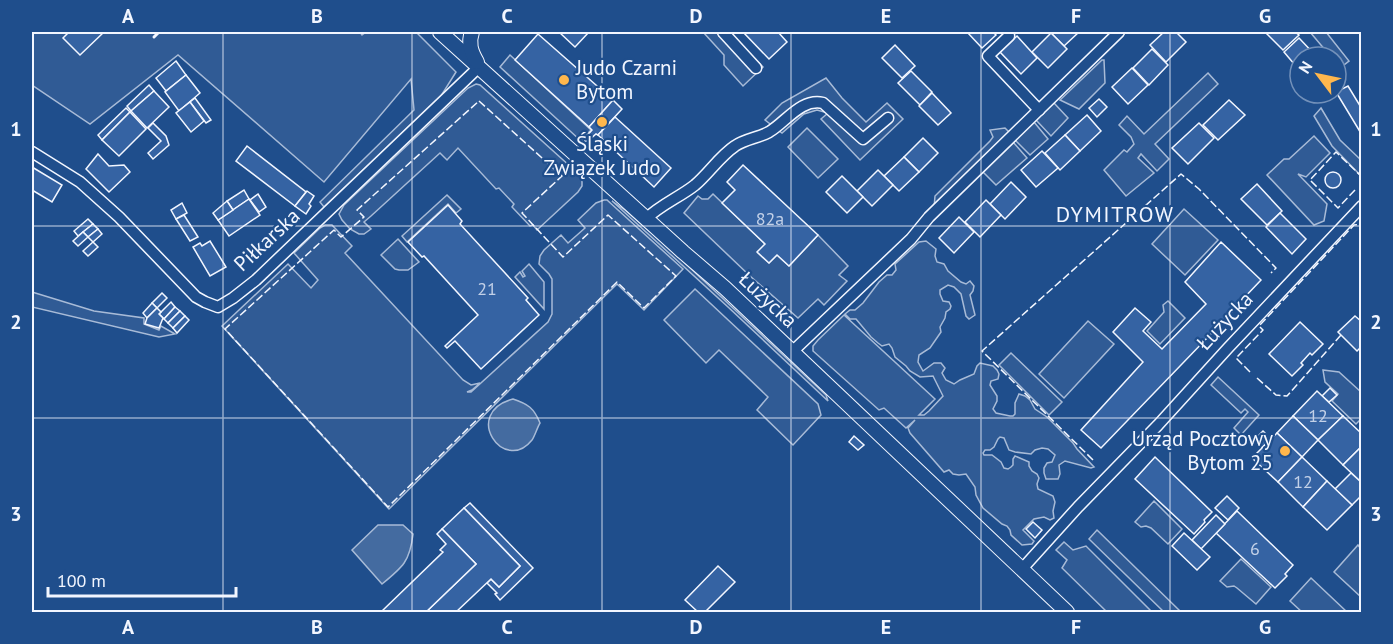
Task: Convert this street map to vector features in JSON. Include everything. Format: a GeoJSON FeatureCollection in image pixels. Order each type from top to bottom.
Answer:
{"type":"FeatureCollection","features":[{"type":"Feature","properties":{"kind":"street"},"geometry":{"type":"LineString","coordinates":[[440,32],[479,67]]}},
{"type":"Feature","properties":{"kind":"street"},"geometry":{"type":"LineString","coordinates":[[472,32],[470,50],[479,67]]}},
{"type":"Feature","properties":{"kind":"street"},"geometry":{"type":"LineString","coordinates":[[723,32],[756,68]]}},
{"type":"Feature","properties":{"kind":"street"},"geometry":{"type":"LineString","coordinates":[[793,351],[911,239],[929,217],[1119,32]]}},
{"type":"Feature","properties":{"kind":"street"},"geometry":{"type":"LineString","coordinates":[[1009,36],[988,56],[1039,110]]}},
{"type":"Feature","properties":{"kind":"street","name":"Piłkarska"},"geometry":{"type":"LineString","coordinates":[[32,152],[80,182],[119,217],[196,297],[218,307],[234,298],[256,280],[479,67]]}},
{"type":"Feature","properties":{"kind":"street","name":"Łużycka"},"geometry":{"type":"LineString","coordinates":[[479,67],[793,351],[1067,612]]}},
{"type":"Feature","properties":{"kind":"street"},"geometry":{"type":"LineString","coordinates":[[646,219],[698,183],[734,147],[766,134],[809,103],[823,103],[863,139],[888,118]]}},
{"type":"Feature","properties":{"kind":"street","name":"Łużycka"},"geometry":{"type":"LineString","coordinates":[[1022,569],[1362,206]]}},
{"type":"Feature","properties":{"kind":"shaded area"},"geometry":{"type":"Polygon","coordinates":[[[32,32],[360,32],[362,35],[366,32],[416,32],[456,72],[441,96],[324,207],[320,202],[414,110],[411,79],[324,182],[178,55],[90,124],[32,85],[32,32]]]}},
{"type":"Feature","properties":{"kind":"shaded area"},"geometry":{"type":"Polygon","coordinates":[[[703,32],[729,32],[763,67],[743,86],[724,65],[724,55],[703,32]]]}},
{"type":"Feature","properties":{"kind":"shaded area"},"geometry":{"type":"Polygon","coordinates":[[[1310,32],[1326,32],[1336,45],[1321,45],[1310,32]]]}},
{"type":"Feature","properties":{"kind":"shaded area"},"geometry":{"type":"Polygon","coordinates":[[[510,55],[591,130],[581,141],[500,67],[510,55]]]}},
{"type":"Feature","properties":{"kind":"shaded area"},"geometry":{"type":"Polygon","coordinates":[[[1104,60],[1105,83],[1079,109],[1060,100],[1104,60]]]}},
{"type":"Feature","properties":{"kind":"shaded area"},"geometry":{"type":"Polygon","coordinates":[[[1208,73],[1218,84],[1155,144],[1169,159],[1157,171],[1141,154],[1138,158],[1154,173],[1126,196],[1104,170],[1124,150],[1127,152],[1134,144],[1131,137],[1119,125],[1127,116],[1144,134],[1208,73]]]}},
{"type":"Feature","properties":{"kind":"shaded area"},"geometry":{"type":"Polygon","coordinates":[[[826,78],[866,122],[887,103],[903,119],[860,160],[821,119],[828,113],[817,110],[804,114],[782,133],[765,120],[782,103],[826,78]]]}},
{"type":"Feature","properties":{"kind":"shaded area"},"geometry":{"type":"Polygon","coordinates":[[[476,84],[480,85],[582,177],[582,186],[578,192],[537,230],[533,225],[530,226],[512,207],[514,204],[499,188],[496,189],[458,148],[447,160],[440,153],[364,222],[371,229],[364,234],[359,234],[350,229],[339,214],[344,205],[468,88],[476,84]]]}},
{"type":"Feature","properties":{"kind":"shaded area"},"geometry":{"type":"Polygon","coordinates":[[[1052,103],[1068,118],[1051,136],[1036,120],[1052,103]]]}},
{"type":"Feature","properties":{"kind":"shaded area"},"geometry":{"type":"Polygon","coordinates":[[[1321,108],[1340,140],[1361,160],[1361,176],[1332,146],[1314,116],[1321,108]]]}},
{"type":"Feature","properties":{"kind":"shaded area"},"geometry":{"type":"Polygon","coordinates":[[[1034,122],[1048,139],[1030,155],[1015,140],[1034,122]]]}},
{"type":"Feature","properties":{"kind":"shaded area"},"geometry":{"type":"Polygon","coordinates":[[[807,128],[838,159],[818,178],[788,147],[807,128]]]}},
{"type":"Feature","properties":{"kind":"shaded area"},"geometry":{"type":"Polygon","coordinates":[[[1005,128],[1010,133],[934,208],[935,196],[993,137],[990,130],[1005,128]]]}},
{"type":"Feature","properties":{"kind":"shaded area"},"geometry":{"type":"Polygon","coordinates":[[[1314,136],[1330,153],[1306,177],[1298,174],[1327,204],[1324,221],[1314,225],[1267,175],[1314,136]]]}},
{"type":"Feature","properties":{"kind":"shaded area"},"geometry":{"type":"Polygon","coordinates":[[[1013,142],[1027,158],[996,185],[983,172],[1013,142]]]}},
{"type":"Feature","properties":{"kind":"shaded area"},"geometry":{"type":"Polygon","coordinates":[[[713,194],[765,244],[758,253],[769,263],[777,255],[789,266],[818,235],[848,266],[839,275],[847,281],[824,305],[818,299],[798,318],[684,213],[698,196],[708,199],[713,194]]]}},
{"type":"Feature","properties":{"kind":"shaded area"},"geometry":{"type":"Polygon","coordinates":[[[447,195],[461,209],[456,213],[448,204],[407,242],[402,236],[447,195]]]}},
{"type":"Feature","properties":{"kind":"shaded area"},"geometry":{"type":"Polygon","coordinates":[[[607,200],[683,269],[644,310],[617,284],[389,509],[222,326],[288,264],[311,288],[318,280],[294,253],[320,228],[332,225],[352,246],[345,253],[463,380],[471,385],[480,383],[467,392],[471,392],[548,322],[552,314],[552,279],[539,264],[540,256],[561,235],[568,243],[585,228],[578,220],[596,203],[607,200]]]}},
{"type":"Feature","properties":{"kind":"shaded area"},"geometry":{"type":"Polygon","coordinates":[[[612,201],[671,250],[826,395],[828,401],[728,307],[612,201]]]}},
{"type":"Feature","properties":{"kind":"shaded area"},"geometry":{"type":"Polygon","coordinates":[[[1184,209],[1218,240],[1185,275],[1152,244],[1184,209]]]}},
{"type":"Feature","properties":{"kind":"shaded area"},"geometry":{"type":"Polygon","coordinates":[[[398,239],[419,262],[408,270],[395,269],[381,255],[398,239]]]}},
{"type":"Feature","properties":{"kind":"shaded area"},"geometry":{"type":"Polygon","coordinates":[[[926,241],[936,249],[937,262],[944,264],[948,271],[961,282],[966,284],[970,281],[974,286],[970,295],[975,315],[969,319],[966,316],[961,294],[954,287],[948,285],[940,290],[943,301],[949,302],[951,306],[940,327],[941,332],[930,348],[919,355],[918,362],[923,371],[934,363],[941,363],[945,368],[942,373],[946,380],[954,384],[974,374],[980,363],[993,366],[999,374],[998,379],[991,381],[990,385],[997,396],[993,409],[996,413],[1013,416],[1019,394],[1025,396],[1035,409],[1047,417],[1094,467],[1065,461],[1059,465],[1058,479],[1046,479],[1044,468],[1047,463],[1052,462],[1055,455],[1048,449],[1035,450],[1031,454],[1015,452],[1009,450],[1004,438],[1000,437],[994,447],[985,450],[984,455],[992,455],[1001,462],[1004,468],[1008,469],[1013,465],[1015,456],[1029,462],[1032,471],[1039,478],[1038,489],[1053,496],[1054,518],[1034,519],[1023,530],[1034,541],[1032,544],[1022,545],[1011,535],[1007,526],[983,508],[976,495],[975,487],[966,474],[953,474],[949,470],[944,472],[910,433],[908,428],[915,420],[906,428],[884,408],[879,410],[813,351],[813,346],[818,340],[844,315],[935,399],[919,415],[924,415],[929,411],[943,396],[933,376],[920,377],[910,371],[895,357],[889,344],[882,346],[856,319],[850,319],[845,314],[850,310],[855,310],[879,282],[887,275],[892,275],[896,270],[895,264],[919,242],[926,241]]]}},
{"type":"Feature","properties":{"kind":"shaded area"},"geometry":{"type":"Polygon","coordinates":[[[529,264],[544,282],[544,309],[515,277],[520,272],[523,277],[525,276],[522,271],[529,264]]]}},
{"type":"Feature","properties":{"kind":"shaded area"},"geometry":{"type":"Polygon","coordinates":[[[695,289],[818,404],[821,415],[793,445],[757,410],[768,397],[719,350],[706,363],[664,320],[695,289]]]}},
{"type":"Feature","properties":{"kind":"shaded area"},"geometry":{"type":"Polygon","coordinates":[[[32,292],[94,311],[144,318],[144,324],[159,330],[161,326],[175,334],[159,337],[32,307],[32,292]]]}},
{"type":"Feature","properties":{"kind":"shaded area"},"geometry":{"type":"Polygon","coordinates":[[[1168,301],[1185,318],[1160,344],[1147,331],[1164,312],[1163,305],[1168,301]]]}},
{"type":"Feature","properties":{"kind":"shaded area"},"geometry":{"type":"Polygon","coordinates":[[[1088,321],[1114,344],[1064,398],[1039,374],[1088,321]]]}},
{"type":"Feature","properties":{"kind":"shaded area"},"geometry":{"type":"Polygon","coordinates":[[[1011,353],[1062,402],[1049,415],[999,365],[1011,353]]]}},
{"type":"Feature","properties":{"kind":"shaded area"},"geometry":{"type":"Polygon","coordinates":[[[1323,370],[1339,372],[1361,392],[1361,419],[1356,424],[1332,401],[1338,394],[1325,382],[1323,370]]]}},
{"type":"Feature","properties":{"kind":"shaded area"},"geometry":{"type":"Polygon","coordinates":[[[1218,377],[1259,415],[1241,435],[1234,428],[1248,412],[1245,409],[1241,413],[1211,385],[1218,377]]]}},
{"type":"Feature","properties":{"kind":"shaded area"},"geometry":{"type":"Polygon","coordinates":[[[513,399],[530,407],[540,423],[532,440],[521,449],[510,450],[500,446],[493,438],[489,427],[490,416],[498,406],[513,399]]]}},
{"type":"Feature","properties":{"kind":"shaded area"},"geometry":{"type":"Polygon","coordinates":[[[1154,501],[1182,529],[1168,544],[1151,528],[1141,527],[1135,522],[1154,501]]]}},
{"type":"Feature","properties":{"kind":"shaded area"},"geometry":{"type":"Polygon","coordinates":[[[378,525],[403,525],[413,534],[410,551],[404,563],[382,584],[352,550],[378,525]]]}},
{"type":"Feature","properties":{"kind":"shaded area"},"geometry":{"type":"Polygon","coordinates":[[[1097,530],[1181,612],[1164,612],[1089,539],[1097,530]]]}},
{"type":"Feature","properties":{"kind":"shaded area"},"geometry":{"type":"Polygon","coordinates":[[[1064,542],[1073,550],[1086,546],[1152,612],[1107,612],[1062,568],[1067,560],[1056,550],[1064,542]]]}},
{"type":"Feature","properties":{"kind":"shaded area"},"geometry":{"type":"Polygon","coordinates":[[[1358,545],[1361,549],[1361,597],[1334,572],[1358,545]]]}},
{"type":"Feature","properties":{"kind":"shaded area"},"geometry":{"type":"Polygon","coordinates":[[[1241,559],[1271,587],[1256,604],[1234,586],[1227,587],[1220,581],[1241,559]]]}},
{"type":"Feature","properties":{"kind":"shaded area"},"geometry":{"type":"Polygon","coordinates":[[[1311,578],[1347,612],[1302,612],[1290,601],[1311,578]]]}},
{"type":"Feature","properties":{"kind":"building"},"geometry":{"type":"Polygon","coordinates":[[[69,32],[104,32],[80,55],[63,38],[69,32]]]}},
{"type":"Feature","properties":{"kind":"building"},"geometry":{"type":"Polygon","coordinates":[[[559,32],[589,32],[575,47],[559,32]]]}},
{"type":"Feature","properties":{"kind":"building"},"geometry":{"type":"Polygon","coordinates":[[[743,32],[778,32],[787,42],[769,59],[743,32]]]}},
{"type":"Feature","properties":{"kind":"building"},"geometry":{"type":"Polygon","coordinates":[[[967,32],[993,32],[996,35],[982,48],[967,32]]]}},
{"type":"Feature","properties":{"kind":"building"},"geometry":{"type":"Polygon","coordinates":[[[1050,32],[1079,32],[1064,46],[1050,32]]]}},
{"type":"Feature","properties":{"kind":"building"},"geometry":{"type":"Polygon","coordinates":[[[1164,32],[1176,32],[1186,42],[1166,62],[1150,45],[1164,32]]]}},
{"type":"Feature","properties":{"kind":"building"},"geometry":{"type":"Polygon","coordinates":[[[1265,32],[1295,32],[1299,35],[1283,50],[1265,32]]]}},
{"type":"Feature","properties":{"kind":"building"},"geometry":{"type":"Polygon","coordinates":[[[1051,33],[1067,49],[1048,68],[1032,52],[1051,33]]]}},
{"type":"Feature","properties":{"kind":"building","name":"Judo Czarni Bytom"},"geometry":{"type":"Polygon","coordinates":[[[538,34],[613,100],[589,127],[515,60],[538,34]]]}},
{"type":"Feature","properties":{"kind":"building"},"geometry":{"type":"Polygon","coordinates":[[[1017,36],[1037,58],[1021,74],[1000,52],[1017,36]]]}},
{"type":"Feature","properties":{"kind":"building"},"geometry":{"type":"Polygon","coordinates":[[[1299,38],[1306,45],[1292,45],[1299,38]]]}},
{"type":"Feature","properties":{"kind":"building"},"geometry":{"type":"Polygon","coordinates":[[[895,45],[915,66],[902,78],[882,58],[895,45]]]}},
{"type":"Feature","properties":{"kind":"building"},"geometry":{"type":"Polygon","coordinates":[[[1152,49],[1168,65],[1149,85],[1133,68],[1152,49]]]}},
{"type":"Feature","properties":{"kind":"building"},"geometry":{"type":"Polygon","coordinates":[[[176,61],[186,75],[166,91],[156,78],[176,61]]]}},
{"type":"Feature","properties":{"kind":"building"},"geometry":{"type":"Polygon","coordinates":[[[1132,68],[1148,85],[1128,104],[1112,87],[1132,68]]]}},
{"type":"Feature","properties":{"kind":"building"},"geometry":{"type":"Polygon","coordinates":[[[911,71],[932,92],[920,105],[898,83],[911,71]]]}},
{"type":"Feature","properties":{"kind":"building"},"geometry":{"type":"Polygon","coordinates":[[[186,75],[200,93],[179,111],[165,92],[186,75]]]}},
{"type":"Feature","properties":{"kind":"building"},"geometry":{"type":"Polygon","coordinates":[[[149,85],[154,91],[131,111],[127,106],[149,85]]]}},
{"type":"Feature","properties":{"kind":"building"},"geometry":{"type":"Polygon","coordinates":[[[1348,86],[1362,109],[1362,135],[1344,105],[1348,105],[1348,86]]]}},
{"type":"Feature","properties":{"kind":"building"},"geometry":{"type":"Polygon","coordinates":[[[154,91],[169,107],[147,128],[131,111],[154,91]]]}},
{"type":"Feature","properties":{"kind":"building"},"geometry":{"type":"Polygon","coordinates":[[[932,93],[951,113],[938,125],[919,106],[932,93]]]}},
{"type":"Feature","properties":{"kind":"building"},"geometry":{"type":"Polygon","coordinates":[[[195,98],[211,120],[206,123],[190,102],[195,98]]]}},
{"type":"Feature","properties":{"kind":"building"},"geometry":{"type":"Polygon","coordinates":[[[1099,99],[1107,107],[1097,117],[1089,108],[1099,99]]]}},
{"type":"Feature","properties":{"kind":"building","name":"Śląski Związek Judo"},"geometry":{"type":"Polygon","coordinates":[[[613,100],[622,109],[598,135],[585,141],[592,130],[589,127],[613,100]]]}},
{"type":"Feature","properties":{"kind":"building"},"geometry":{"type":"Polygon","coordinates":[[[1229,100],[1245,115],[1218,140],[1203,125],[1229,100]]]}},
{"type":"Feature","properties":{"kind":"building"},"geometry":{"type":"Polygon","coordinates":[[[190,102],[204,121],[191,132],[176,113],[190,102]]]}},
{"type":"Feature","properties":{"kind":"building"},"geometry":{"type":"Polygon","coordinates":[[[126,108],[130,112],[102,140],[98,135],[126,108]]]}},
{"type":"Feature","properties":{"kind":"building"},"geometry":{"type":"Polygon","coordinates":[[[130,112],[146,129],[119,156],[102,140],[130,112]]]}},
{"type":"Feature","properties":{"kind":"building"},"geometry":{"type":"Polygon","coordinates":[[[1087,115],[1101,131],[1080,151],[1065,135],[1087,115]]]}},
{"type":"Feature","properties":{"kind":"building"},"geometry":{"type":"Polygon","coordinates":[[[615,117],[671,168],[654,187],[598,135],[615,117]]]}},
{"type":"Feature","properties":{"kind":"building"},"geometry":{"type":"Polygon","coordinates":[[[153,123],[166,136],[169,145],[153,159],[148,153],[161,141],[148,128],[153,123]]]}},
{"type":"Feature","properties":{"kind":"building"},"geometry":{"type":"Polygon","coordinates":[[[1199,123],[1214,138],[1188,164],[1172,148],[1199,123]]]}},
{"type":"Feature","properties":{"kind":"building"},"geometry":{"type":"Polygon","coordinates":[[[1065,135],[1080,151],[1060,170],[1045,153],[1065,135]]]}},
{"type":"Feature","properties":{"kind":"building"},"geometry":{"type":"Polygon","coordinates":[[[923,138],[938,153],[919,172],[904,157],[923,138]]]}},
{"type":"Feature","properties":{"kind":"building"},"geometry":{"type":"Polygon","coordinates":[[[247,146],[306,192],[295,206],[236,161],[247,146]]]}},
{"type":"Feature","properties":{"kind":"building"},"geometry":{"type":"Polygon","coordinates":[[[1042,151],[1058,168],[1036,187],[1021,170],[1042,151]]]}},
{"type":"Feature","properties":{"kind":"building"},"geometry":{"type":"Polygon","coordinates":[[[98,154],[109,166],[124,165],[130,172],[109,192],[86,169],[98,154]]]}},
{"type":"Feature","properties":{"kind":"building"},"geometry":{"type":"Polygon","coordinates":[[[904,157],[919,172],[899,191],[884,176],[904,157]]]}},
{"type":"Feature","properties":{"kind":"building"},"geometry":{"type":"Polygon","coordinates":[[[743,165],[818,235],[789,266],[777,255],[769,263],[757,252],[765,244],[722,203],[735,190],[727,182],[743,165]]]}},
{"type":"Feature","properties":{"kind":"building"},"geometry":{"type":"Polygon","coordinates":[[[32,167],[62,185],[52,202],[32,190],[32,167]]]}},
{"type":"Feature","properties":{"kind":"building"},"geometry":{"type":"Polygon","coordinates":[[[878,170],[893,185],[872,206],[857,191],[878,170]]]}},
{"type":"Feature","properties":{"kind":"building"},"geometry":{"type":"Polygon","coordinates":[[[1333,172],[1341,180],[1333,188],[1325,180],[1333,172]]]}},
{"type":"Feature","properties":{"kind":"building"},"geometry":{"type":"Polygon","coordinates":[[[842,176],[863,197],[847,213],[826,192],[842,176]]]}},
{"type":"Feature","properties":{"kind":"building"},"geometry":{"type":"Polygon","coordinates":[[[1011,182],[1026,197],[1005,219],[990,204],[1011,182]]]}},
{"type":"Feature","properties":{"kind":"building"},"geometry":{"type":"Polygon","coordinates":[[[1257,184],[1282,211],[1267,225],[1241,199],[1257,184]]]}},
{"type":"Feature","properties":{"kind":"building"},"geometry":{"type":"Polygon","coordinates":[[[244,190],[249,199],[233,210],[227,201],[244,190]]]}},
{"type":"Feature","properties":{"kind":"building"},"geometry":{"type":"Polygon","coordinates":[[[307,191],[314,196],[306,214],[295,206],[307,191]]]}},
{"type":"Feature","properties":{"kind":"building"},"geometry":{"type":"Polygon","coordinates":[[[258,194],[266,207],[259,212],[250,200],[258,194]]]}},
{"type":"Feature","properties":{"kind":"building"},"geometry":{"type":"Polygon","coordinates":[[[249,199],[260,215],[229,236],[218,220],[249,199]]]}},
{"type":"Feature","properties":{"kind":"building"},"geometry":{"type":"Polygon","coordinates":[[[986,200],[1001,215],[980,237],[965,222],[986,200]]]}},
{"type":"Feature","properties":{"kind":"building"},"geometry":{"type":"Polygon","coordinates":[[[227,201],[233,210],[218,220],[213,213],[227,201]]]}},
{"type":"Feature","properties":{"kind":"building"},"geometry":{"type":"Polygon","coordinates":[[[182,203],[187,213],[176,219],[171,210],[182,203]]]}},
{"type":"Feature","properties":{"kind":"building"},"geometry":{"type":"Polygon","coordinates":[[[448,205],[462,221],[460,224],[528,298],[526,300],[539,315],[481,369],[455,341],[447,348],[445,346],[478,315],[424,256],[422,257],[408,242],[448,205]]]}},
{"type":"Feature","properties":{"kind":"building"},"geometry":{"type":"Polygon","coordinates":[[[1280,213],[1306,239],[1292,254],[1266,227],[1280,213]]]}},
{"type":"Feature","properties":{"kind":"building"},"geometry":{"type":"Polygon","coordinates":[[[184,215],[198,237],[190,241],[176,219],[184,215]]]}},
{"type":"Feature","properties":{"kind":"building"},"geometry":{"type":"Polygon","coordinates":[[[959,217],[974,232],[954,253],[939,238],[959,217]]]}},
{"type":"Feature","properties":{"kind":"building"},"geometry":{"type":"Polygon","coordinates":[[[88,219],[93,224],[78,236],[74,231],[88,219]]]}},
{"type":"Feature","properties":{"kind":"building"},"geometry":{"type":"Polygon","coordinates":[[[93,224],[98,229],[88,237],[83,232],[93,224]]]}},
{"type":"Feature","properties":{"kind":"building"},"geometry":{"type":"Polygon","coordinates":[[[98,229],[102,234],[93,242],[88,237],[98,229]]]}},
{"type":"Feature","properties":{"kind":"building"},"geometry":{"type":"Polygon","coordinates":[[[83,232],[88,237],[78,246],[73,241],[83,232]]]}},
{"type":"Feature","properties":{"kind":"building"},"geometry":{"type":"Polygon","coordinates":[[[210,241],[226,267],[210,276],[193,247],[200,243],[202,246],[210,241]]]}},
{"type":"Feature","properties":{"kind":"building"},"geometry":{"type":"Polygon","coordinates":[[[93,242],[98,247],[88,256],[83,251],[93,242]]]}},
{"type":"Feature","properties":{"kind":"building"},"geometry":{"type":"Polygon","coordinates":[[[1221,242],[1261,280],[1242,300],[1248,306],[1241,314],[1235,309],[1101,448],[1081,430],[1143,362],[1113,332],[1135,308],[1151,322],[1143,331],[1162,349],[1206,304],[1185,282],[1221,242]]]}},
{"type":"Feature","properties":{"kind":"building"},"geometry":{"type":"Polygon","coordinates":[[[162,293],[167,298],[157,308],[152,303],[162,293]]]}},
{"type":"Feature","properties":{"kind":"building"},"geometry":{"type":"Polygon","coordinates":[[[171,302],[175,307],[164,319],[159,314],[171,302]]]}},
{"type":"Feature","properties":{"kind":"building"},"geometry":{"type":"Polygon","coordinates":[[[152,303],[157,308],[147,318],[143,313],[152,303]]]}},
{"type":"Feature","properties":{"kind":"building"},"geometry":{"type":"Polygon","coordinates":[[[175,307],[180,311],[168,323],[164,319],[175,307]]]}},
{"type":"Feature","properties":{"kind":"building"},"geometry":{"type":"Polygon","coordinates":[[[157,308],[163,318],[159,328],[145,324],[147,318],[157,308]]]}},
{"type":"Feature","properties":{"kind":"building"},"geometry":{"type":"Polygon","coordinates":[[[180,311],[185,316],[173,328],[168,323],[180,311]]]}},
{"type":"Feature","properties":{"kind":"building"},"geometry":{"type":"Polygon","coordinates":[[[185,316],[189,320],[177,333],[173,328],[185,316]]]}},
{"type":"Feature","properties":{"kind":"building"},"geometry":{"type":"Polygon","coordinates":[[[1355,316],[1362,322],[1362,346],[1357,351],[1338,332],[1355,316]]]}},
{"type":"Feature","properties":{"kind":"building"},"geometry":{"type":"Polygon","coordinates":[[[1300,322],[1323,344],[1312,355],[1310,353],[1301,363],[1303,365],[1292,376],[1269,354],[1300,322]]]}},
{"type":"Feature","properties":{"kind":"building"},"geometry":{"type":"Polygon","coordinates":[[[1330,388],[1337,395],[1329,402],[1322,396],[1330,388]]]}},
{"type":"Feature","properties":{"kind":"building"},"geometry":{"type":"Polygon","coordinates":[[[1317,391],[1343,416],[1318,440],[1293,416],[1317,391]]]}},
{"type":"Feature","properties":{"kind":"building"},"geometry":{"type":"Polygon","coordinates":[[[1293,416],[1318,440],[1302,457],[1277,433],[1293,416]]]}},
{"type":"Feature","properties":{"kind":"building"},"geometry":{"type":"Polygon","coordinates":[[[1343,416],[1362,434],[1362,446],[1343,465],[1318,440],[1343,416]]]}},
{"type":"Feature","properties":{"kind":"building"},"geometry":{"type":"Polygon","coordinates":[[[1263,431],[1266,434],[1264,436],[1269,440],[1262,448],[1254,440],[1263,431]]]}},
{"type":"Feature","properties":{"kind":"building"},"geometry":{"type":"Polygon","coordinates":[[[1277,433],[1302,457],[1278,482],[1252,458],[1277,433]]]}},
{"type":"Feature","properties":{"kind":"building"},"geometry":{"type":"Polygon","coordinates":[[[854,436],[864,445],[858,450],[849,442],[854,436]]]}},
{"type":"Feature","properties":{"kind":"building"},"geometry":{"type":"Polygon","coordinates":[[[1362,446],[1362,483],[1343,465],[1362,446]]]}},
{"type":"Feature","properties":{"kind":"building"},"geometry":{"type":"Polygon","coordinates":[[[1155,457],[1212,512],[1194,534],[1135,479],[1155,457]]]}},
{"type":"Feature","properties":{"kind":"building"},"geometry":{"type":"Polygon","coordinates":[[[1302,457],[1327,481],[1303,507],[1278,482],[1302,457]]]}},
{"type":"Feature","properties":{"kind":"building"},"geometry":{"type":"Polygon","coordinates":[[[1351,473],[1362,483],[1362,495],[1352,505],[1335,489],[1351,473]]]}},
{"type":"Feature","properties":{"kind":"building"},"geometry":{"type":"Polygon","coordinates":[[[1327,481],[1352,505],[1327,530],[1303,507],[1327,481]]]}},
{"type":"Feature","properties":{"kind":"building"},"geometry":{"type":"Polygon","coordinates":[[[1227,496],[1239,508],[1228,520],[1215,508],[1227,496]]]}},
{"type":"Feature","properties":{"kind":"building"},"geometry":{"type":"Polygon","coordinates":[[[470,503],[533,568],[500,600],[495,594],[497,593],[487,583],[491,579],[499,587],[520,566],[464,508],[470,503]]]}},
{"type":"Feature","properties":{"kind":"building"},"geometry":{"type":"Polygon","coordinates":[[[464,508],[520,566],[499,587],[491,579],[456,612],[426,612],[476,564],[442,529],[464,508]]]}},
{"type":"Feature","properties":{"kind":"building"},"geometry":{"type":"Polygon","coordinates":[[[1237,511],[1293,565],[1285,574],[1287,576],[1275,588],[1216,533],[1237,511]]]}},
{"type":"Feature","properties":{"kind":"building"},"geometry":{"type":"Polygon","coordinates":[[[1216,515],[1225,524],[1201,549],[1192,540],[1216,515]]]}},
{"type":"Feature","properties":{"kind":"building"},"geometry":{"type":"Polygon","coordinates":[[[1033,522],[1042,530],[1035,538],[1026,529],[1033,522]]]}},
{"type":"Feature","properties":{"kind":"building"},"geometry":{"type":"Polygon","coordinates":[[[442,529],[476,564],[426,612],[381,612],[443,552],[440,550],[446,544],[437,534],[442,529]]]}},
{"type":"Feature","properties":{"kind":"building"},"geometry":{"type":"Polygon","coordinates":[[[1184,533],[1210,557],[1197,570],[1172,546],[1184,533]]]}},
{"type":"Feature","properties":{"kind":"building"},"geometry":{"type":"Polygon","coordinates":[[[718,566],[735,582],[705,612],[698,612],[685,600],[718,566]]]}},
{"type":"Feature","properties":{"kind":"fence"},"geometry":{"type":"LineString","coordinates":[[479,101],[562,176],[522,213],[563,257],[608,215],[676,276],[644,308],[617,282],[388,507],[225,329],[334,230],[341,237],[364,217],[357,210],[479,101]]}},
{"type":"Feature","properties":{"kind":"fence"},"geometry":{"type":"LineString","coordinates":[[1355,190],[1338,208],[1310,180],[1336,152],[1362,177]]}},
{"type":"Feature","properties":{"kind":"fence"},"geometry":{"type":"LineString","coordinates":[[1093,460],[982,351],[1181,174],[1199,189],[1276,268],[1271,273]]}},
{"type":"Feature","properties":{"kind":"fence"},"geometry":{"type":"LineString","coordinates":[[1250,372],[1236,358],[1263,330],[1259,326],[1354,225],[1362,224]]}},
{"type":"Feature","properties":{"kind":"fence"},"geometry":{"type":"LineString","coordinates":[[1257,378],[1276,395],[1287,396],[1341,335]]}},
{"type":"Feature","properties":{"kind":"wall"},"geometry":{"type":"LineString","coordinates":[[154,37],[159,32]]}},
{"type":"Feature","properties":{"kind":"place","name":"Judo Czarni Bytom"},"geometry":{"type":"Point","coordinates":[564,80]}},
{"type":"Feature","properties":{"kind":"place","name":"Śląski Związek Judo"},"geometry":{"type":"Point","coordinates":[602,122]}},
{"type":"Feature","properties":{"kind":"place","name":"Urząd Pocztowy Bytom 25"},"geometry":{"type":"Point","coordinates":[1285,451]}},
{"type":"Feature","properties":{"kind":"district","name":"DYMITROW"},"geometry":{"type":"Point","coordinates":[1115,214]}}]}
